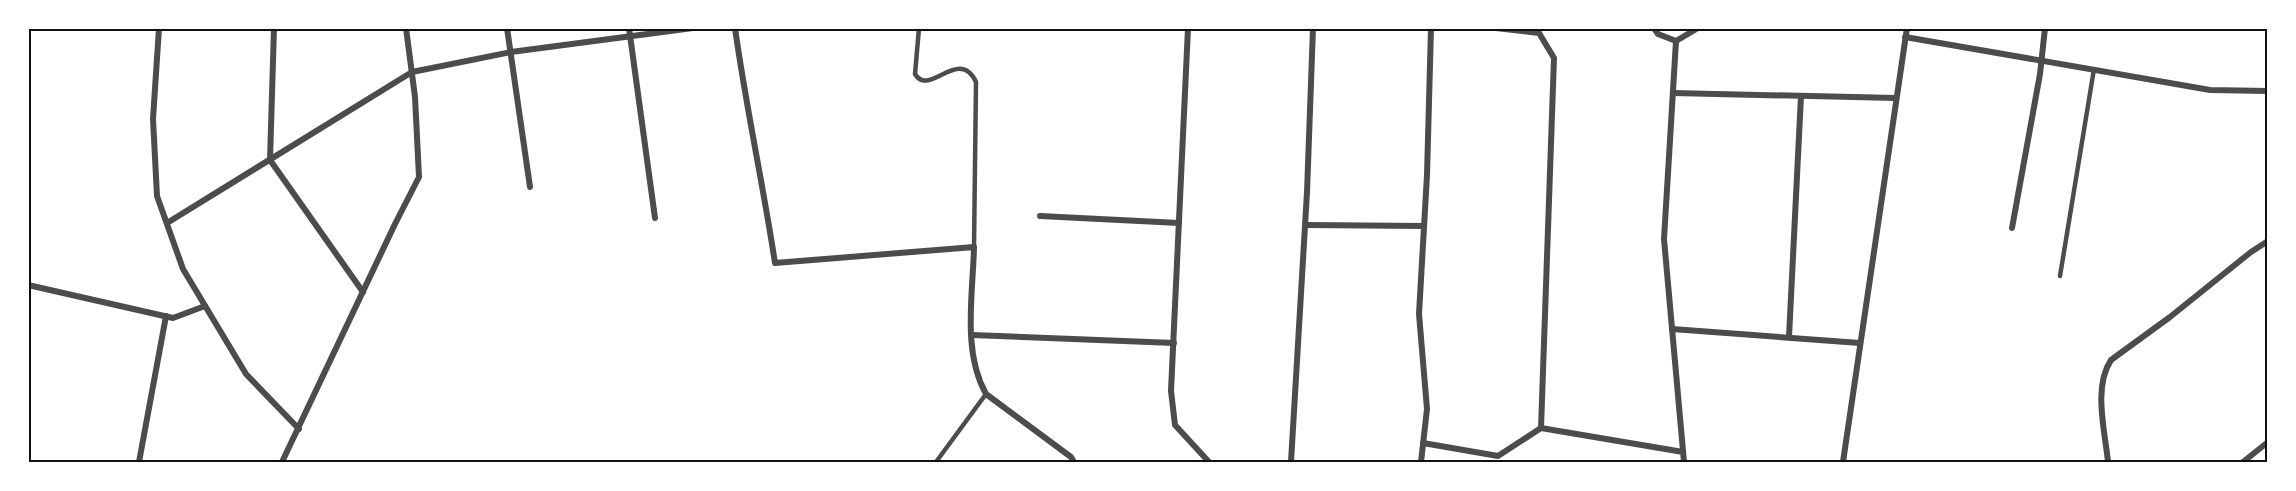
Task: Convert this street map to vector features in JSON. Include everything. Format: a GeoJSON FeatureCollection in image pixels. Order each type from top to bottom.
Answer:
{"type":"FeatureCollection","features":[{"type":"Feature","properties":{"kind":"street"},"geometry":{"type":"LineString","coordinates":[[159,28],[153,119],[157,196],[183,269],[246,374],[299,429]]}},
{"type":"Feature","properties":{"kind":"street"},"geometry":{"type":"LineString","coordinates":[[274,28],[270,160],[363,292]]}},
{"type":"Feature","properties":{"kind":"street"},"geometry":{"type":"LineString","coordinates":[[282,462],[419,177],[416,97],[406,28]]}},
{"type":"Feature","properties":{"kind":"street"},"geometry":{"type":"LineString","coordinates":[[507,28],[530,187]]}},
{"type":"Feature","properties":{"kind":"street"},"geometry":{"type":"LineString","coordinates":[[629,28],[655,218]]}},
{"type":"Feature","properties":{"kind":"street"},"geometry":{"type":"LineString","coordinates":[[167,223],[412,72],[511,52],[693,28]]}},
{"type":"Feature","properties":{"kind":"street"},"geometry":{"type":"LineString","coordinates":[[735,28],[745,104],[765,199],[775,263],[974,247],[972,335],[975,367],[986,394],[1071,457],[1074,462]]}},
{"type":"Feature","properties":{"kind":"street"},"geometry":{"type":"LineString","coordinates":[[1188,28],[1171,391],[1175,425],[1209,462]]}},
{"type":"Feature","properties":{"kind":"street"},"geometry":{"type":"LineString","coordinates":[[1291,462],[1305,225],[1313,28]]}},
{"type":"Feature","properties":{"kind":"street"},"geometry":{"type":"LineString","coordinates":[[1421,462],[1427,409],[1419,314],[1431,28]]}},
{"type":"Feature","properties":{"kind":"street"},"geometry":{"type":"LineString","coordinates":[[1496,28],[1539,33],[1554,58],[1541,428]]}},
{"type":"Feature","properties":{"kind":"street"},"geometry":{"type":"LineString","coordinates":[[1654,28],[1658,34],[1676,41]]}},
{"type":"Feature","properties":{"kind":"street"},"geometry":{"type":"LineString","coordinates":[[1676,41],[1698,28]]}},
{"type":"Feature","properties":{"kind":"street"},"geometry":{"type":"LineString","coordinates":[[1843,462],[1906,28]]}},
{"type":"Feature","properties":{"kind":"street"},"geometry":{"type":"LineString","coordinates":[[2012,228],[2045,28]]}},
{"type":"Feature","properties":{"kind":"street"},"geometry":{"type":"LineString","coordinates":[[1905,37],[2210,90],[2268,91]]}},
{"type":"Feature","properties":{"kind":"street"},"geometry":{"type":"LineString","coordinates":[[1676,41],[1664,239],[1684,462]]}},
{"type":"Feature","properties":{"kind":"street"},"geometry":{"type":"LineString","coordinates":[[1673,93],[1896,98]]}},
{"type":"Feature","properties":{"kind":"street"},"geometry":{"type":"LineString","coordinates":[[1789,337],[1801,96]]}},
{"type":"Feature","properties":{"kind":"street"},"geometry":{"type":"LineString","coordinates":[[1040,216],[1179,224]]}},
{"type":"Feature","properties":{"kind":"street"},"geometry":{"type":"LineString","coordinates":[[1305,225],[1424,226]]}},
{"type":"Feature","properties":{"kind":"street"},"geometry":{"type":"LineString","coordinates":[[2109,462],[2101,383],[2105,368],[2111,360],[2268,241]]}},
{"type":"Feature","properties":{"kind":"street"},"geometry":{"type":"LineString","coordinates":[[28,285],[173,318],[205,306]]}},
{"type":"Feature","properties":{"kind":"street"},"geometry":{"type":"LineString","coordinates":[[139,462],[166,316]]}},
{"type":"Feature","properties":{"kind":"street"},"geometry":{"type":"LineString","coordinates":[[1671,328],[1860,343]]}},
{"type":"Feature","properties":{"kind":"street"},"geometry":{"type":"LineString","coordinates":[[972,335],[1174,343]]}},
{"type":"Feature","properties":{"kind":"street"},"geometry":{"type":"LineString","coordinates":[[1423,443],[1498,456],[1541,428],[1683,452]]}},
{"type":"Feature","properties":{"kind":"street"},"geometry":{"type":"LineString","coordinates":[[2243,462],[2268,442]]}},
{"type":"Feature","properties":{"kind":"lane"},"geometry":{"type":"LineString","coordinates":[[919,28],[915,75],[917,79],[926,82],[951,70],[962,69],[971,74],[976,82],[974,247]]}},
{"type":"Feature","properties":{"kind":"lane"},"geometry":{"type":"LineString","coordinates":[[2060,276],[2094,69]]}},
{"type":"Feature","properties":{"kind":"lane"},"geometry":{"type":"LineString","coordinates":[[936,462],[986,394]]}}]}
